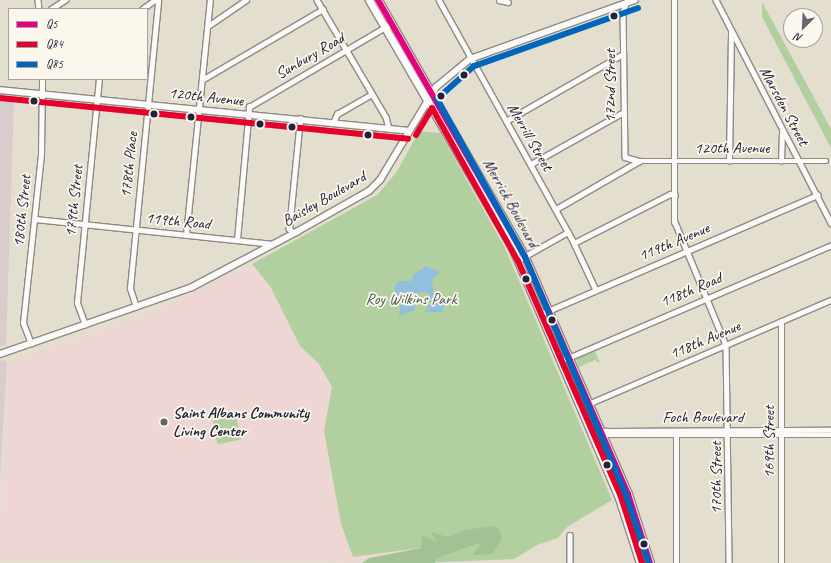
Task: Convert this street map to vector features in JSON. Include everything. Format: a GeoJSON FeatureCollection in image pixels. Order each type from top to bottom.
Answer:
{"type":"FeatureCollection","features":[{"type":"Feature","properties":{"kind":"main road","name":"Merrick Boulevard"},"geometry":{"type":"LineString","coordinates":[[369,0],[388,25],[432,92],[521,258],[545,312],[591,434],[619,498],[640,563]]}},
{"type":"Feature","properties":{"kind":"main road","name":"Merrick Boulevard"},"geometry":{"type":"LineString","coordinates":[[378,0],[388,25],[427,98],[521,258]]}},
{"type":"Feature","properties":{"kind":"main road","name":"Merrick Boulevard"},"geometry":{"type":"LineString","coordinates":[[564,359],[588,404],[628,494],[650,563]]}},
{"type":"Feature","properties":{"kind":"street"},"geometry":{"type":"LineString","coordinates":[[53,8],[65,0]]}},
{"type":"Feature","properties":{"kind":"street"},"geometry":{"type":"LineString","coordinates":[[144,8],[157,0]]}},
{"type":"Feature","properties":{"kind":"street","name":"178th Place"},"geometry":{"type":"LineString","coordinates":[[136,307],[130,288],[157,0]]}},
{"type":"Feature","properties":{"kind":"street"},"geometry":{"type":"LineString","coordinates":[[186,235],[210,0]]}},
{"type":"Feature","properties":{"kind":"street"},"geometry":{"type":"LineString","coordinates":[[208,26],[246,0]]}},
{"type":"Feature","properties":{"kind":"street"},"geometry":{"type":"LineString","coordinates":[[317,0],[372,94],[389,128]]}},
{"type":"Feature","properties":{"kind":"street","name":"Merrill Street"},"geometry":{"type":"LineString","coordinates":[[439,0],[470,59],[556,209],[596,290]]}},
{"type":"Feature","properties":{"kind":"street"},"geometry":{"type":"LineString","coordinates":[[499,0],[508,2]]}},
{"type":"Feature","properties":{"kind":"street","name":"Baisley Boulevard"},"geometry":{"type":"LineString","coordinates":[[0,354],[192,287],[369,191],[388,169],[427,98],[470,59],[627,0],[635,0]]}},
{"type":"Feature","properties":{"kind":"street","name":"172nd Street"},"geometry":{"type":"LineString","coordinates":[[627,0],[623,12],[623,155],[638,161]]}},
{"type":"Feature","properties":{"kind":"street","name":"170th Street"},"geometry":{"type":"LineString","coordinates":[[676,0],[675,222],[726,345],[729,430],[729,563]]}},
{"type":"Feature","properties":{"kind":"street","name":"Marsden Street"},"geometry":{"type":"LineString","coordinates":[[716,0],[831,222]]}},
{"type":"Feature","properties":{"kind":"street"},"geometry":{"type":"LineString","coordinates":[[202,80],[323,9]]}},
{"type":"Feature","properties":{"kind":"street","name":"Sunbury Road"},"geometry":{"type":"LineString","coordinates":[[248,114],[250,105],[388,25]]}},
{"type":"Feature","properties":{"kind":"street"},"geometry":{"type":"LineString","coordinates":[[729,161],[731,31]]}},
{"type":"Feature","properties":{"kind":"street"},"geometry":{"type":"LineString","coordinates":[[506,121],[623,54]]}},
{"type":"Feature","properties":{"kind":"street","name":"180th Street"},"geometry":{"type":"LineString","coordinates":[[31,344],[23,323],[35,219],[43,94],[42,80]]}},
{"type":"Feature","properties":{"kind":"street","name":"179th Street"},"geometry":{"type":"LineString","coordinates":[[84,325],[77,303],[99,80]]}},
{"type":"Feature","properties":{"kind":"street","name":"120th Avenue"},"geometry":{"type":"LineString","coordinates":[[0,90],[409,131]]}},
{"type":"Feature","properties":{"kind":"street"},"geometry":{"type":"LineString","coordinates":[[333,123],[337,114],[372,94]]}},
{"type":"Feature","properties":{"kind":"street"},"geometry":{"type":"LineString","coordinates":[[531,164],[622,113]]}},
{"type":"Feature","properties":{"kind":"street"},"geometry":{"type":"LineString","coordinates":[[237,240],[248,114]]}},
{"type":"Feature","properties":{"kind":"street"},"geometry":{"type":"LineString","coordinates":[[292,233],[289,229],[300,119]]}},
{"type":"Feature","properties":{"kind":"street"},"geometry":{"type":"LineString","coordinates":[[781,161],[782,129]]}},
{"type":"Feature","properties":{"kind":"street"},"geometry":{"type":"LineString","coordinates":[[556,209],[638,161]]}},
{"type":"Feature","properties":{"kind":"street","name":"120th Avenue"},"geometry":{"type":"LineString","coordinates":[[638,161],[826,162]]}},
{"type":"Feature","properties":{"kind":"street"},"geometry":{"type":"LineString","coordinates":[[574,243],[670,194],[675,195]]}},
{"type":"Feature","properties":{"kind":"street","name":"119th Avenue"},"geometry":{"type":"LineString","coordinates":[[545,312],[817,195]]}},
{"type":"Feature","properties":{"kind":"street","name":"119th Road"},"geometry":{"type":"LineString","coordinates":[[35,219],[271,244]]}},
{"type":"Feature","properties":{"kind":"street"},"geometry":{"type":"LineString","coordinates":[[521,258],[568,232]]}},
{"type":"Feature","properties":{"kind":"street","name":"118th Road"},"geometry":{"type":"LineString","coordinates":[[564,359],[831,245]]}},
{"type":"Feature","properties":{"kind":"street","name":"118th Avenue"},"geometry":{"type":"LineString","coordinates":[[588,404],[831,300]]}},
{"type":"Feature","properties":{"kind":"street","name":"169th Street"},"geometry":{"type":"LineString","coordinates":[[782,321],[782,563]]}},
{"type":"Feature","properties":{"kind":"street","name":"Foch Boulevard"},"geometry":{"type":"LineString","coordinates":[[591,434],[676,433],[729,430],[831,430]]}},
{"type":"Feature","properties":{"kind":"street"},"geometry":{"type":"LineString","coordinates":[[676,433],[676,563]]}},
{"type":"Feature","properties":{"kind":"street","name":"Foch Boulevard"},"geometry":{"type":"LineString","coordinates":[[676,433],[729,436],[831,436]]}},
{"type":"Feature","properties":{"kind":"street"},"geometry":{"type":"LineString","coordinates":[[570,535],[570,563]]}},
{"type":"Feature","properties":{"kind":"shaded area"},"geometry":{"type":"Polygon","coordinates":[[[0,99],[14,100],[6,345],[0,346],[0,99]]]}},
{"type":"Feature","properties":{"kind":"shaded area","name":"Saint Albans Community Living Center"},"geometry":{"type":"Polygon","coordinates":[[[252,264],[270,286],[300,346],[319,364],[332,387],[324,431],[341,524],[353,557],[421,548],[420,563],[0,560],[7,363],[167,306],[252,264]]]}},
{"type":"Feature","properties":{"kind":"shaded area"},"geometry":{"type":"Polygon","coordinates":[[[6,360],[7,363],[0,476],[0,361],[6,360]]]}},
{"type":"Feature","properties":{"kind":"green space"},"geometry":{"type":"Polygon","coordinates":[[[762,2],[783,41],[783,48],[787,48],[831,129],[831,148],[762,17],[762,2]]]}},
{"type":"Feature","properties":{"kind":"green space","name":"Roy Wilkins Park"},"geometry":{"type":"Polygon","coordinates":[[[419,131],[440,133],[505,248],[612,500],[567,527],[558,538],[537,545],[514,559],[420,563],[420,548],[353,557],[341,524],[324,431],[332,387],[319,364],[300,346],[270,286],[252,264],[377,195],[396,173],[419,131]]]}},
{"type":"Feature","properties":{"kind":"green space"},"geometry":{"type":"Polygon","coordinates":[[[595,351],[600,363],[595,360],[579,367],[576,359],[595,351]]]}},
{"type":"Feature","properties":{"kind":"green space"},"geometry":{"type":"Polygon","coordinates":[[[236,416],[241,439],[218,444],[213,421],[236,416]]]}},
{"type":"Feature","properties":{"kind":"green space"},"geometry":{"type":"Polygon","coordinates":[[[494,526],[500,530],[502,540],[492,554],[472,555],[482,542],[437,558],[435,563],[362,563],[369,558],[421,548],[422,535],[437,542],[430,532],[449,537],[464,530],[494,526]]]}},
{"type":"Feature","properties":{"kind":"water"},"geometry":{"type":"Polygon","coordinates":[[[426,266],[440,272],[432,280],[433,291],[444,305],[443,312],[425,312],[431,303],[429,293],[424,292],[415,294],[415,310],[399,316],[401,302],[394,289],[398,281],[412,281],[413,275],[426,266]]]}},
{"type":"Feature","properties":{"kind":"transit line","name":"Q5"},"geometry":{"type":"LineString","coordinates":[[378,0],[525,257],[628,494],[650,563]]}},
{"type":"Feature","properties":{"kind":"transit line","name":"Q85"},"geometry":{"type":"LineString","coordinates":[[638,8],[474,66],[437,99],[525,257],[626,495],[648,561]]}},
{"type":"Feature","properties":{"kind":"transit line","name":"Q84"},"geometry":{"type":"LineString","coordinates":[[0,98],[408,139]]}},
{"type":"Feature","properties":{"kind":"transit line","name":"Q84"},"geometry":{"type":"LineString","coordinates":[[416,135],[432,108],[518,261],[621,497],[642,563]]}},
{"type":"Feature","properties":{"kind":"place","name":"Saint Albans Community Living Center"},"geometry":{"type":"Point","coordinates":[164,422]}}]}
